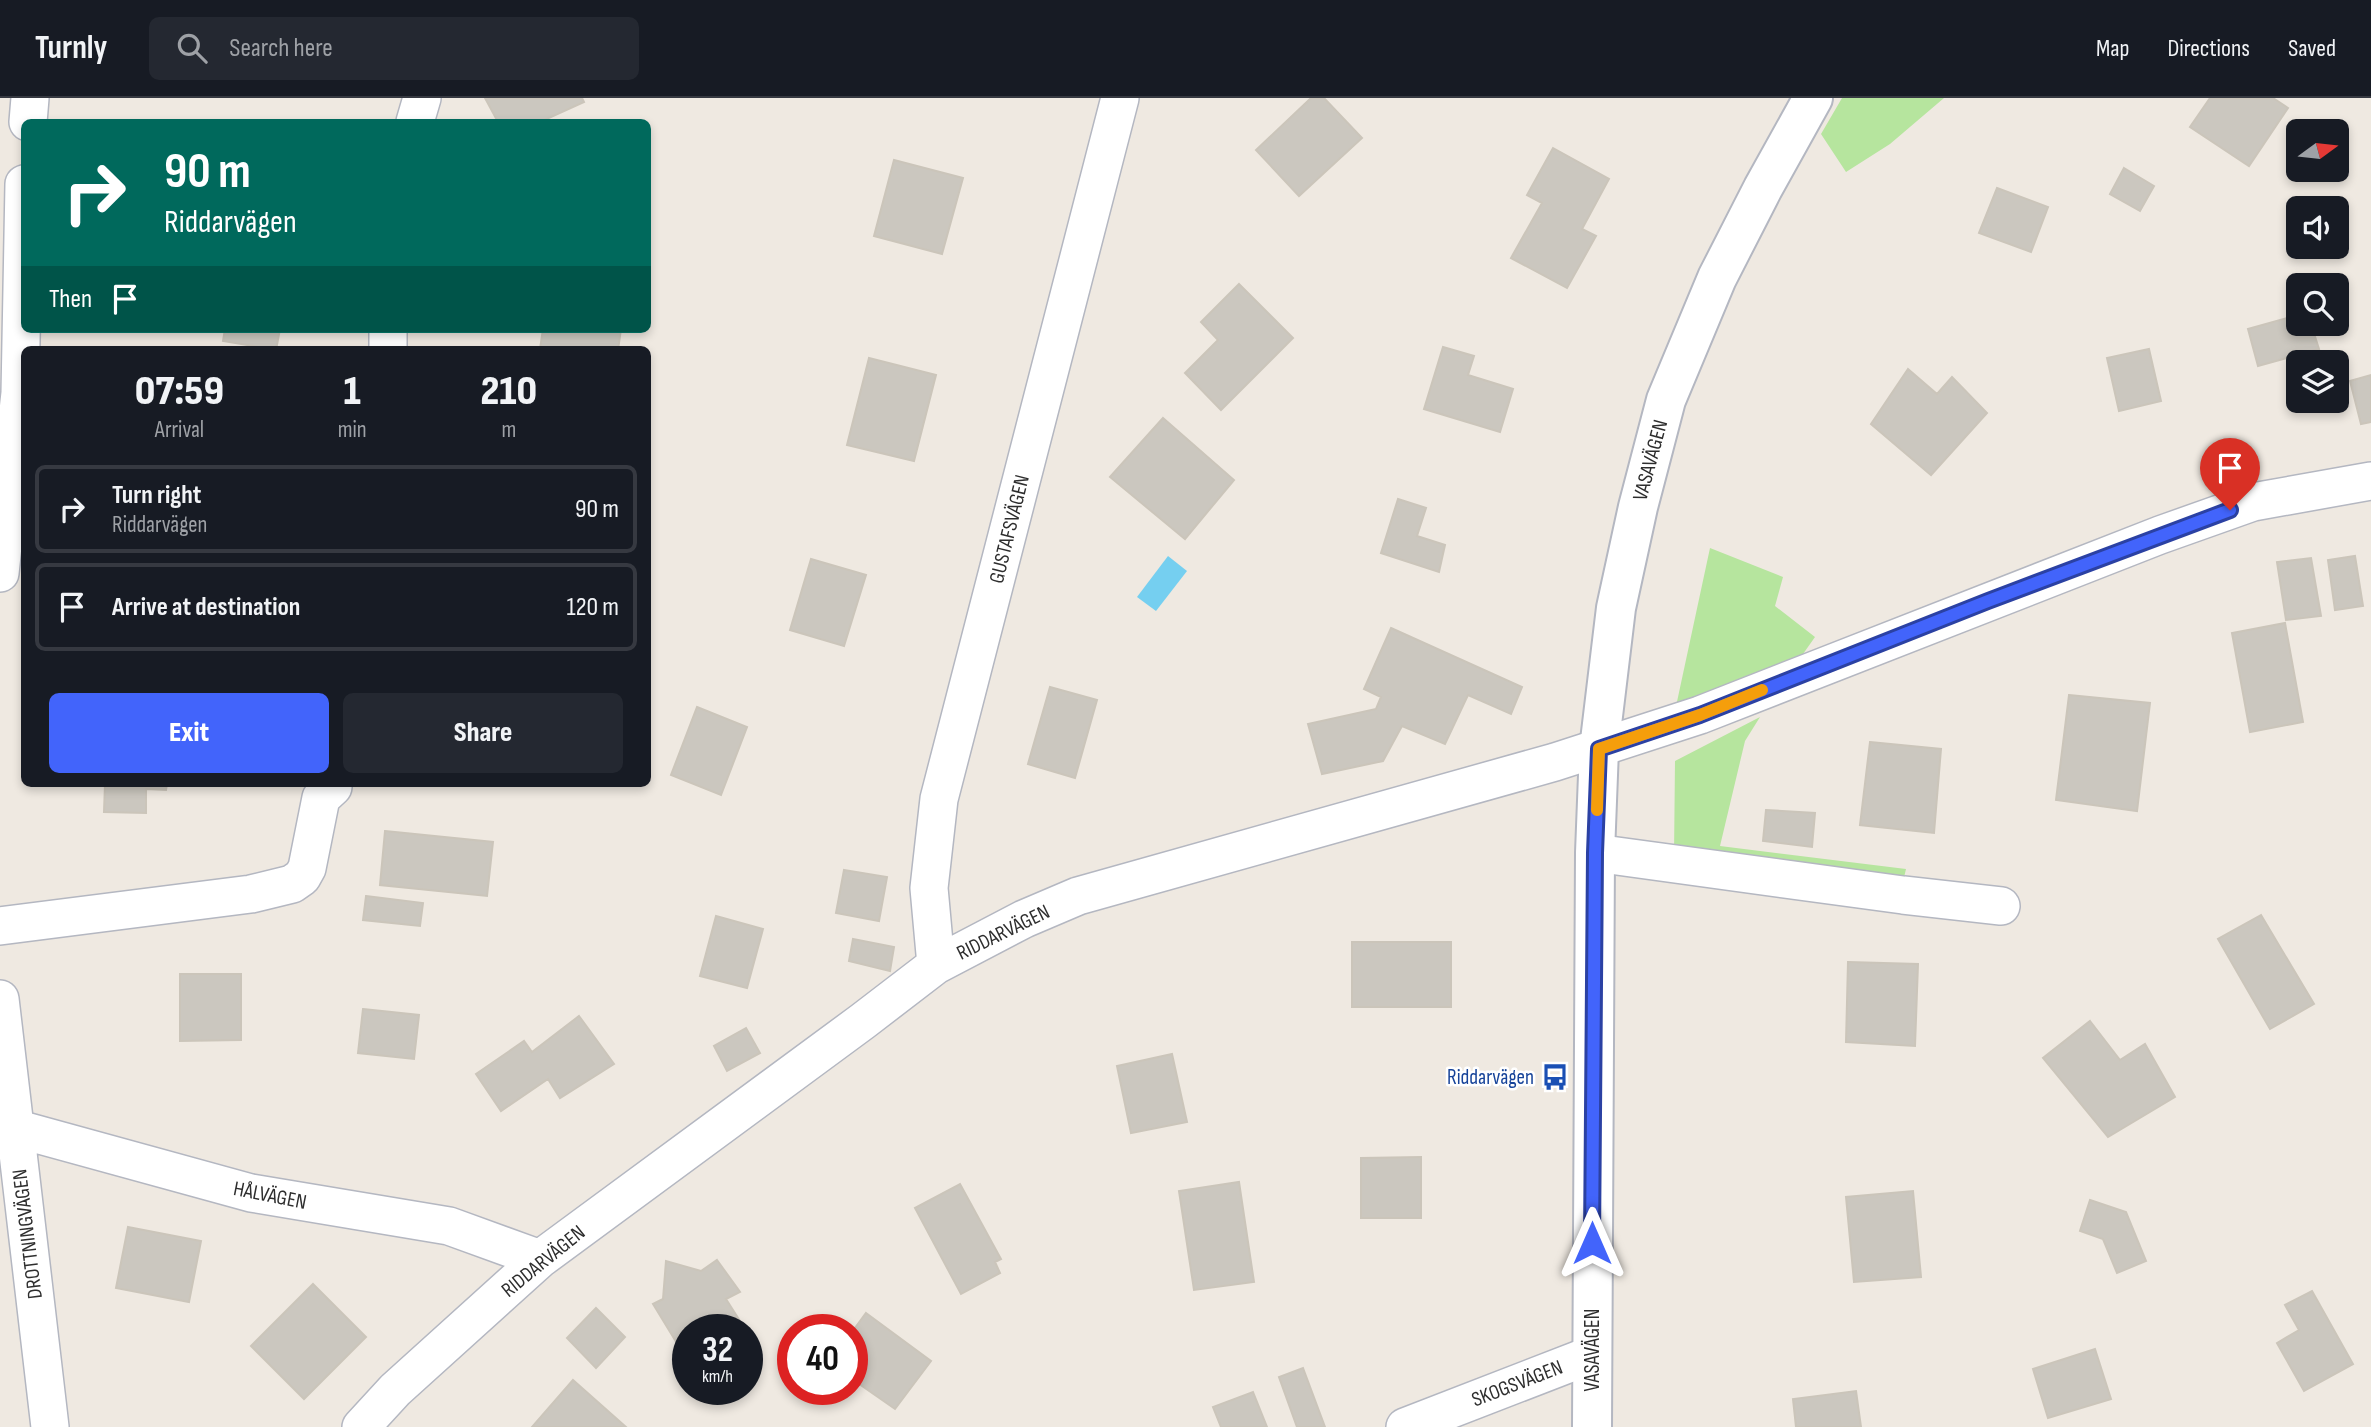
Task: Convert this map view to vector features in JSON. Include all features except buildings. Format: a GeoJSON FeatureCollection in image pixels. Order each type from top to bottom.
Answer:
{"type":"FeatureCollection","features":[{"type":"Feature","properties":{"kind":"street"},"geometry":{"type":"LineString","coordinates":[[28,119],[30,98]]}},
{"type":"Feature","properties":{"kind":"street"},"geometry":{"type":"LineString","coordinates":[[416,119],[422,98]]}},
{"type":"Feature","properties":{"kind":"street","name":"GUSTAFSVÄGEN"},"geometry":{"type":"LineString","coordinates":[[936,965],[929,888],[939,799],[1120,98]]}},
{"type":"Feature","properties":{"kind":"street","name":"VASAVÄGEN"},"geometry":{"type":"LineString","coordinates":[[1592,1427],[1595,853],[1599,749],[1616,608],[1666,400],[1717,278],[1813,98]]}},
{"type":"Feature","properties":{"kind":"street"},"geometry":{"type":"LineString","coordinates":[[0,573],[20,393],[21,333]]}},
{"type":"Feature","properties":{"kind":"street","name":"RIDDARVÄGEN"},"geometry":{"type":"LineString","coordinates":[[361,1427],[395,1390],[540,1259],[852,1030],[936,965],[1024,919],[1079,896],[1599,749],[1700,715],[2123,549],[2253,502],[2371,481]]}},
{"type":"Feature","properties":{"kind":"street"},"geometry":{"type":"LineString","coordinates":[[0,926],[251,894],[292,884],[302,877],[307,868],[321,798],[333,787]]}},
{"type":"Feature","properties":{"kind":"street"},"geometry":{"type":"LineString","coordinates":[[1595,853],[2001,906]]}},
{"type":"Feature","properties":{"kind":"street","name":"DROTTNINGVÄGEN"},"geometry":{"type":"LineString","coordinates":[[0,999],[8,1126],[50,1427]]}},
{"type":"Feature","properties":{"kind":"street","name":"HÅLVÄGEN"},"geometry":{"type":"LineString","coordinates":[[8,1126],[251,1193],[449,1226],[540,1259]]}},
{"type":"Feature","properties":{"kind":"street","name":"SKOGSVÄGEN"},"geometry":{"type":"LineString","coordinates":[[1405,1427],[1591,1355]]}},
{"type":"Feature","properties":{"kind":"green space"},"geometry":{"type":"Polygon","coordinates":[[[1842,98],[1944,98],[1890,144],[1846,172],[1821,134],[1842,98]]]}},
{"type":"Feature","properties":{"kind":"green space"},"geometry":{"type":"Polygon","coordinates":[[[1710,548],[1783,577],[1775,606],[1815,637],[1803,654],[1675,711],[1710,548]]]}},
{"type":"Feature","properties":{"kind":"green space"},"geometry":{"type":"Polygon","coordinates":[[[1760,717],[1745,741],[1720,846],[1906,869],[1902,886],[1674,857],[1675,761],[1760,717]]]}},
{"type":"Feature","properties":{"kind":"water"},"geometry":{"type":"Polygon","coordinates":[[[1168,556],[1187,571],[1156,611],[1137,597],[1168,556]]]}},
{"type":"Feature","properties":{"kind":"slow traffic"},"geometry":{"type":"LineString","coordinates":[[1597,810],[1599,749],[1700,715],[1762,690]]}},
{"type":"Feature","properties":{"kind":"place","name":"Riddarvägen"},"geometry":{"type":"Point","coordinates":[1555,1077]}},
{"type":"Feature","properties":{"kind":"route"},"geometry":{"type":"LineString","coordinates":[[1592,1243],[1595,853],[1599,749],[1700,715],[1988,601],[2230,510]]}}]}
